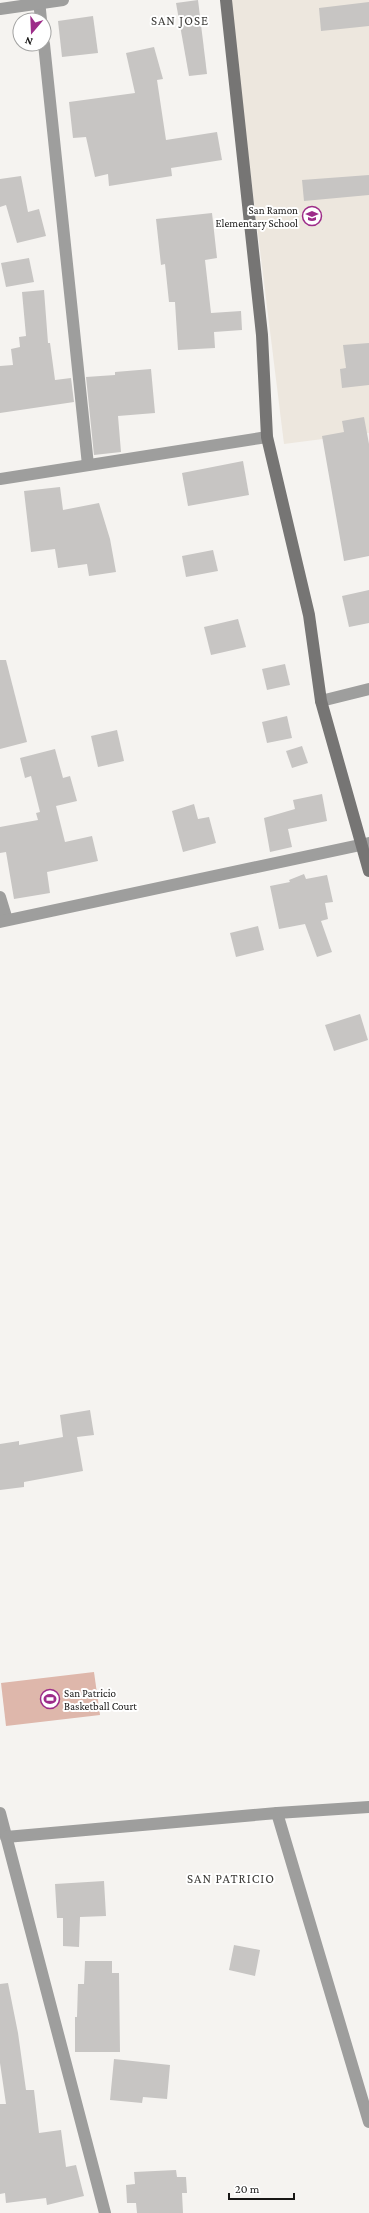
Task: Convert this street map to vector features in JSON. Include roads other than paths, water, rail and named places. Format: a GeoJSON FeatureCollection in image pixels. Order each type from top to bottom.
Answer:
{"type":"FeatureCollection","features":[{"type":"Feature","properties":{"kind":"street"},"geometry":{"type":"LineString","coordinates":[[0,9],[39,1],[63,0]]}},
{"type":"Feature","properties":{"kind":"street"},"geometry":{"type":"LineString","coordinates":[[226,0],[262,335],[267,437],[309,615],[321,701],[365,844],[369,872]]}},
{"type":"Feature","properties":{"kind":"street"},"geometry":{"type":"LineString","coordinates":[[39,1],[40,12]]}},
{"type":"Feature","properties":{"kind":"street"},"geometry":{"type":"LineString","coordinates":[[45,52],[88,465]]}},
{"type":"Feature","properties":{"kind":"street"},"geometry":{"type":"LineString","coordinates":[[0,479],[267,437]]}},
{"type":"Feature","properties":{"kind":"street"},"geometry":{"type":"LineString","coordinates":[[321,701],[369,689]]}},
{"type":"Feature","properties":{"kind":"street"},"geometry":{"type":"LineString","coordinates":[[0,898],[3,921],[365,844]]}},
{"type":"Feature","properties":{"kind":"street"},"geometry":{"type":"LineString","coordinates":[[6,1837],[276,1813],[369,1807]]}},
{"type":"Feature","properties":{"kind":"street"},"geometry":{"type":"LineString","coordinates":[[0,1813],[105,2213]]}},
{"type":"Feature","properties":{"kind":"street"},"geometry":{"type":"LineString","coordinates":[[276,1813],[369,2122]]}},
{"type":"Feature","properties":{"kind":"place","name":"San Ramon Elementary School"},"geometry":{"type":"Point","coordinates":[312,216]}},
{"type":"Feature","properties":{"kind":"place","name":"San Patricio Basketball Court"},"geometry":{"type":"Point","coordinates":[50,1699]}},
{"type":"Feature","properties":{"kind":"district","name":"SAN JOSE"},"geometry":{"type":"Point","coordinates":[180,20]}},
{"type":"Feature","properties":{"kind":"district","name":"SAN PATRICIO"},"geometry":{"type":"Point","coordinates":[231,1878]}}]}
